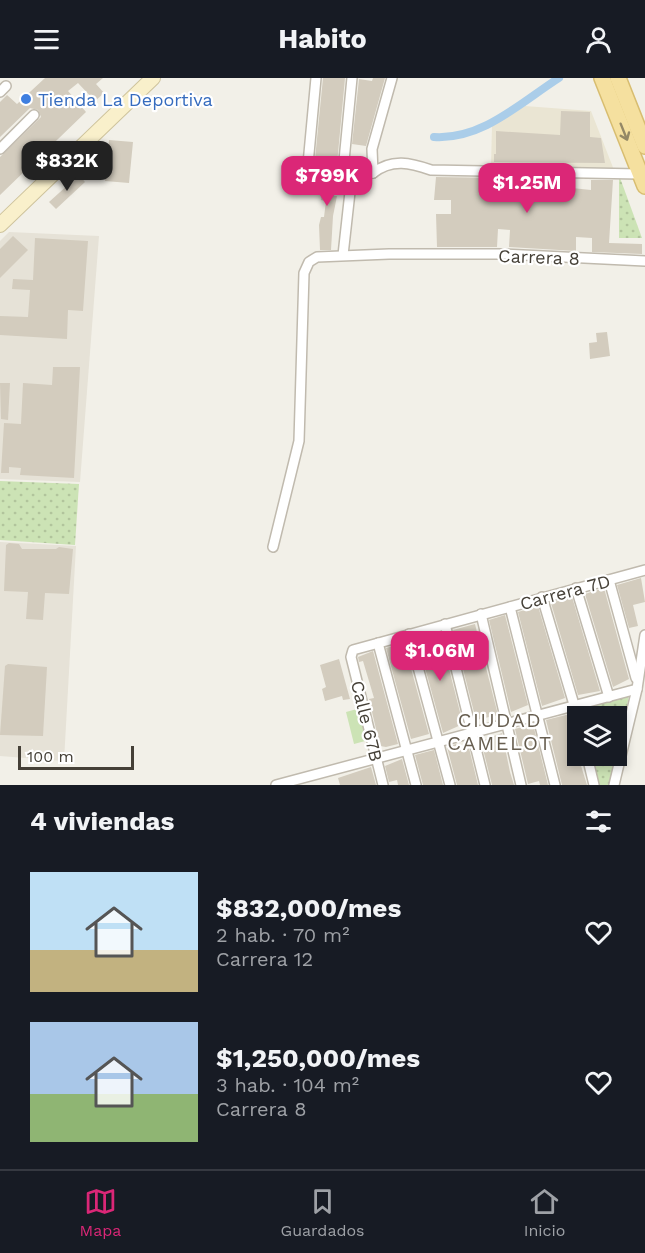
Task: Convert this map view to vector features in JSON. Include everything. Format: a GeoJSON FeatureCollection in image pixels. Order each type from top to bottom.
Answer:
{"type":"FeatureCollection","features":[{"type":"Feature","properties":{"kind":"main road"},"geometry":{"type":"LineString","coordinates":[[0,225],[153,78]]}},
{"type":"Feature","properties":{"kind":"main road"},"geometry":{"type":"LineString","coordinates":[[602,78],[643,180]]}},
{"type":"Feature","properties":{"kind":"main road"},"geometry":{"type":"LineString","coordinates":[[618,78],[645,146]]}},
{"type":"Feature","properties":{"kind":"street"},"geometry":{"type":"LineString","coordinates":[[316,78],[308,164],[347,173],[373,173],[382,166],[403,162],[431,170],[643,180]]}},
{"type":"Feature","properties":{"kind":"street"},"geometry":{"type":"LineString","coordinates":[[343,255],[352,78]]}},
{"type":"Feature","properties":{"kind":"street"},"geometry":{"type":"LineString","coordinates":[[373,173],[372,149],[392,78]]}},
{"type":"Feature","properties":{"kind":"street"},"geometry":{"type":"LineString","coordinates":[[301,111],[312,112]]}},
{"type":"Feature","properties":{"kind":"street"},"geometry":{"type":"LineString","coordinates":[[0,149],[34,115]]}},
{"type":"Feature","properties":{"kind":"street","name":"Carrera 8"},"geometry":{"type":"LineString","coordinates":[[273,547],[299,441],[304,273],[309,262],[317,258],[343,255],[434,254],[645,261]]}},
{"type":"Feature","properties":{"kind":"street","name":"Carrera 7D"},"geometry":{"type":"LineString","coordinates":[[351,657],[353,650],[645,570]]}},
{"type":"Feature","properties":{"kind":"street"},"geometry":{"type":"LineString","coordinates":[[609,580],[637,687]]}},
{"type":"Feature","properties":{"kind":"street"},"geometry":{"type":"LineString","coordinates":[[576,588],[609,697]]}},
{"type":"Feature","properties":{"kind":"street"},"geometry":{"type":"LineString","coordinates":[[542,597],[575,706],[637,687]]}},
{"type":"Feature","properties":{"kind":"street"},"geometry":{"type":"LineString","coordinates":[[510,607],[555,785]]}},
{"type":"Feature","properties":{"kind":"street"},"geometry":{"type":"LineString","coordinates":[[481,614],[521,785]]}},
{"type":"Feature","properties":{"kind":"street"},"geometry":{"type":"LineString","coordinates":[[445,624],[485,785]]}},
{"type":"Feature","properties":{"kind":"street"},"geometry":{"type":"LineString","coordinates":[[409,634],[450,785]]}},
{"type":"Feature","properties":{"kind":"street"},"geometry":{"type":"LineString","coordinates":[[614,785],[637,687],[645,635]]}},
{"type":"Feature","properties":{"kind":"street"},"geometry":{"type":"LineString","coordinates":[[378,643],[416,785]]}},
{"type":"Feature","properties":{"kind":"street","name":"Calle 67B"},"geometry":{"type":"LineString","coordinates":[[351,657],[383,785]]}},
{"type":"Feature","properties":{"kind":"street"},"geometry":{"type":"LineString","coordinates":[[276,785],[567,708]]}},
{"type":"Feature","properties":{"kind":"street"},"geometry":{"type":"LineString","coordinates":[[589,766],[594,785]]}},
{"type":"Feature","properties":{"kind":"shaded area"},"geometry":{"type":"Polygon","coordinates":[[[525,106],[591,111],[614,170],[491,165],[492,126],[525,106]]]}},
{"type":"Feature","properties":{"kind":"shaded area"},"geometry":{"type":"Polygon","coordinates":[[[9,232],[99,236],[80,482],[0,479],[0,241],[9,232]]]}},
{"type":"Feature","properties":{"kind":"shaded area"},"geometry":{"type":"Polygon","coordinates":[[[0,542],[76,546],[64,761],[0,756],[0,542]]]}},
{"type":"Feature","properties":{"kind":"green space"},"geometry":{"type":"Polygon","coordinates":[[[619,175],[642,238],[619,238],[619,175]]]}},
{"type":"Feature","properties":{"kind":"green space"},"geometry":{"type":"Polygon","coordinates":[[[0,481],[79,484],[75,545],[0,540],[0,481]]]}},
{"type":"Feature","properties":{"kind":"green space"},"geometry":{"type":"Polygon","coordinates":[[[629,695],[627,706],[585,706],[629,695]]]}},
{"type":"Feature","properties":{"kind":"green space"},"geometry":{"type":"Polygon","coordinates":[[[361,708],[369,740],[354,744],[346,712],[361,708]]]}},
{"type":"Feature","properties":{"kind":"green space"},"geometry":{"type":"Polygon","coordinates":[[[594,766],[616,766],[611,785],[599,785],[594,766]]]}},
{"type":"Feature","properties":{"kind":"building"},"geometry":{"type":"Polygon","coordinates":[[[45,78],[103,78],[96,84],[104,93],[95,101],[78,83],[68,91],[86,112],[0,195],[0,157],[41,117],[38,110],[30,108],[0,137],[0,102],[7,95],[17,104],[45,78]]]}},
{"type":"Feature","properties":{"kind":"building"},"geometry":{"type":"Polygon","coordinates":[[[323,78],[345,78],[337,164],[315,159],[323,78]]]}},
{"type":"Feature","properties":{"kind":"building"},"geometry":{"type":"Polygon","coordinates":[[[373,78],[385,78],[366,146],[352,144],[359,79],[372,81],[373,78]]]}},
{"type":"Feature","properties":{"kind":"building"},"geometry":{"type":"Polygon","coordinates":[[[561,111],[590,112],[590,137],[601,138],[605,163],[494,162],[496,131],[560,135],[561,111]]]}},
{"type":"Feature","properties":{"kind":"building"},"geometry":{"type":"Polygon","coordinates":[[[109,140],[133,142],[129,183],[105,181],[109,140]]]}},
{"type":"Feature","properties":{"kind":"building"},"geometry":{"type":"Polygon","coordinates":[[[314,172],[341,178],[340,183],[336,182],[334,196],[337,196],[331,250],[320,250],[319,225],[321,217],[324,217],[326,201],[321,200],[322,192],[315,191],[314,172]]]}},
{"type":"Feature","properties":{"kind":"building"},"geometry":{"type":"Polygon","coordinates":[[[79,175],[85,182],[56,209],[49,202],[79,175]]]}},
{"type":"Feature","properties":{"kind":"building"},"geometry":{"type":"Polygon","coordinates":[[[436,177],[500,178],[500,188],[512,189],[514,178],[572,179],[572,188],[591,190],[591,180],[613,180],[609,243],[642,244],[642,254],[592,252],[592,238],[576,237],[576,251],[509,247],[510,230],[498,229],[497,247],[437,247],[436,214],[451,214],[451,200],[434,200],[436,177]]]}},
{"type":"Feature","properties":{"kind":"building"},"geometry":{"type":"Polygon","coordinates":[[[13,236],[28,250],[0,278],[0,249],[13,236]]]}},
{"type":"Feature","properties":{"kind":"building"},"geometry":{"type":"Polygon","coordinates":[[[35,238],[88,241],[83,311],[68,310],[67,339],[0,335],[0,316],[28,317],[30,290],[12,289],[13,279],[33,280],[35,238]]]}},
{"type":"Feature","properties":{"kind":"building"},"geometry":{"type":"Polygon","coordinates":[[[607,332],[610,356],[590,359],[589,343],[597,342],[596,333],[607,332]]]}},
{"type":"Feature","properties":{"kind":"building"},"geometry":{"type":"Polygon","coordinates":[[[53,367],[80,367],[74,478],[20,475],[21,468],[9,467],[9,473],[1,473],[4,423],[21,424],[23,383],[52,385],[53,367]]]}},
{"type":"Feature","properties":{"kind":"building"},"geometry":{"type":"Polygon","coordinates":[[[0,383],[10,383],[8,420],[1,419],[0,383]]]}},
{"type":"Feature","properties":{"kind":"building"},"geometry":{"type":"Polygon","coordinates":[[[19,544],[22,549],[56,549],[59,547],[73,549],[69,594],[45,593],[43,620],[26,619],[28,592],[4,591],[6,545],[19,544]]]}},
{"type":"Feature","properties":{"kind":"building"},"geometry":{"type":"Polygon","coordinates":[[[641,578],[645,602],[633,605],[638,626],[629,628],[617,585],[641,578]]]}},
{"type":"Feature","properties":{"kind":"building"},"geometry":{"type":"Polygon","coordinates":[[[604,588],[629,679],[613,687],[585,594],[604,588]]]}},
{"type":"Feature","properties":{"kind":"building"},"geometry":{"type":"Polygon","coordinates":[[[572,597],[600,691],[578,695],[551,603],[572,597]]]}},
{"type":"Feature","properties":{"kind":"building"},"geometry":{"type":"Polygon","coordinates":[[[538,606],[565,698],[542,706],[518,612],[538,606]]]}},
{"type":"Feature","properties":{"kind":"building"},"geometry":{"type":"Polygon","coordinates":[[[505,615],[528,705],[511,712],[489,620],[505,615]]]}},
{"type":"Feature","properties":{"kind":"building"},"geometry":{"type":"Polygon","coordinates":[[[475,624],[498,715],[476,720],[453,630],[475,624]]]}},
{"type":"Feature","properties":{"kind":"building"},"geometry":{"type":"Polygon","coordinates":[[[440,633],[463,724],[443,733],[417,639],[440,633]]]}},
{"type":"Feature","properties":{"kind":"building"},"geometry":{"type":"Polygon","coordinates":[[[404,643],[429,734],[411,739],[386,648],[404,643]]]}},
{"type":"Feature","properties":{"kind":"building"},"geometry":{"type":"Polygon","coordinates":[[[373,651],[398,744],[386,747],[380,746],[369,699],[374,698],[363,661],[359,662],[358,657],[373,651]]]}},
{"type":"Feature","properties":{"kind":"building"},"geometry":{"type":"Polygon","coordinates":[[[339,659],[350,699],[343,700],[342,696],[325,701],[322,689],[326,687],[320,665],[339,659]]]}},
{"type":"Feature","properties":{"kind":"building"},"geometry":{"type":"Polygon","coordinates":[[[8,664],[47,667],[43,736],[0,735],[5,666],[8,664]]]}},
{"type":"Feature","properties":{"kind":"building"},"geometry":{"type":"Polygon","coordinates":[[[567,715],[567,766],[581,766],[587,785],[562,785],[546,720],[567,715]]]}},
{"type":"Feature","properties":{"kind":"building"},"geometry":{"type":"Polygon","coordinates":[[[533,724],[548,785],[540,785],[539,781],[528,784],[515,729],[533,724]]]}},
{"type":"Feature","properties":{"kind":"building"},"geometry":{"type":"Polygon","coordinates":[[[502,733],[514,785],[492,785],[481,741],[502,733]]]}},
{"type":"Feature","properties":{"kind":"building"},"geometry":{"type":"Polygon","coordinates":[[[456,744],[458,751],[469,748],[478,785],[457,785],[447,747],[456,744]]]}},
{"type":"Feature","properties":{"kind":"building"},"geometry":{"type":"Polygon","coordinates":[[[434,750],[443,785],[423,785],[415,755],[434,750]]]}},
{"type":"Feature","properties":{"kind":"building"},"geometry":{"type":"Polygon","coordinates":[[[402,759],[409,785],[398,785],[397,780],[389,782],[385,766],[402,759]]]}},
{"type":"Feature","properties":{"kind":"building"},"geometry":{"type":"Polygon","coordinates":[[[371,767],[376,785],[340,785],[338,778],[371,767]]]}},
{"type":"Feature","properties":{"kind":"waterway"},"geometry":{"type":"LineString","coordinates":[[434,137],[468,133],[484,126],[500,118],[559,78]]}},
{"type":"Feature","properties":{"kind":"place","name":"Tienda La Deportiva"},"geometry":{"type":"Point","coordinates":[26,99]}},
{"type":"Feature","properties":{"kind":"district","name":"CIUDAD CAMELOT"},"geometry":{"type":"Point","coordinates":[500,732]}}]}
